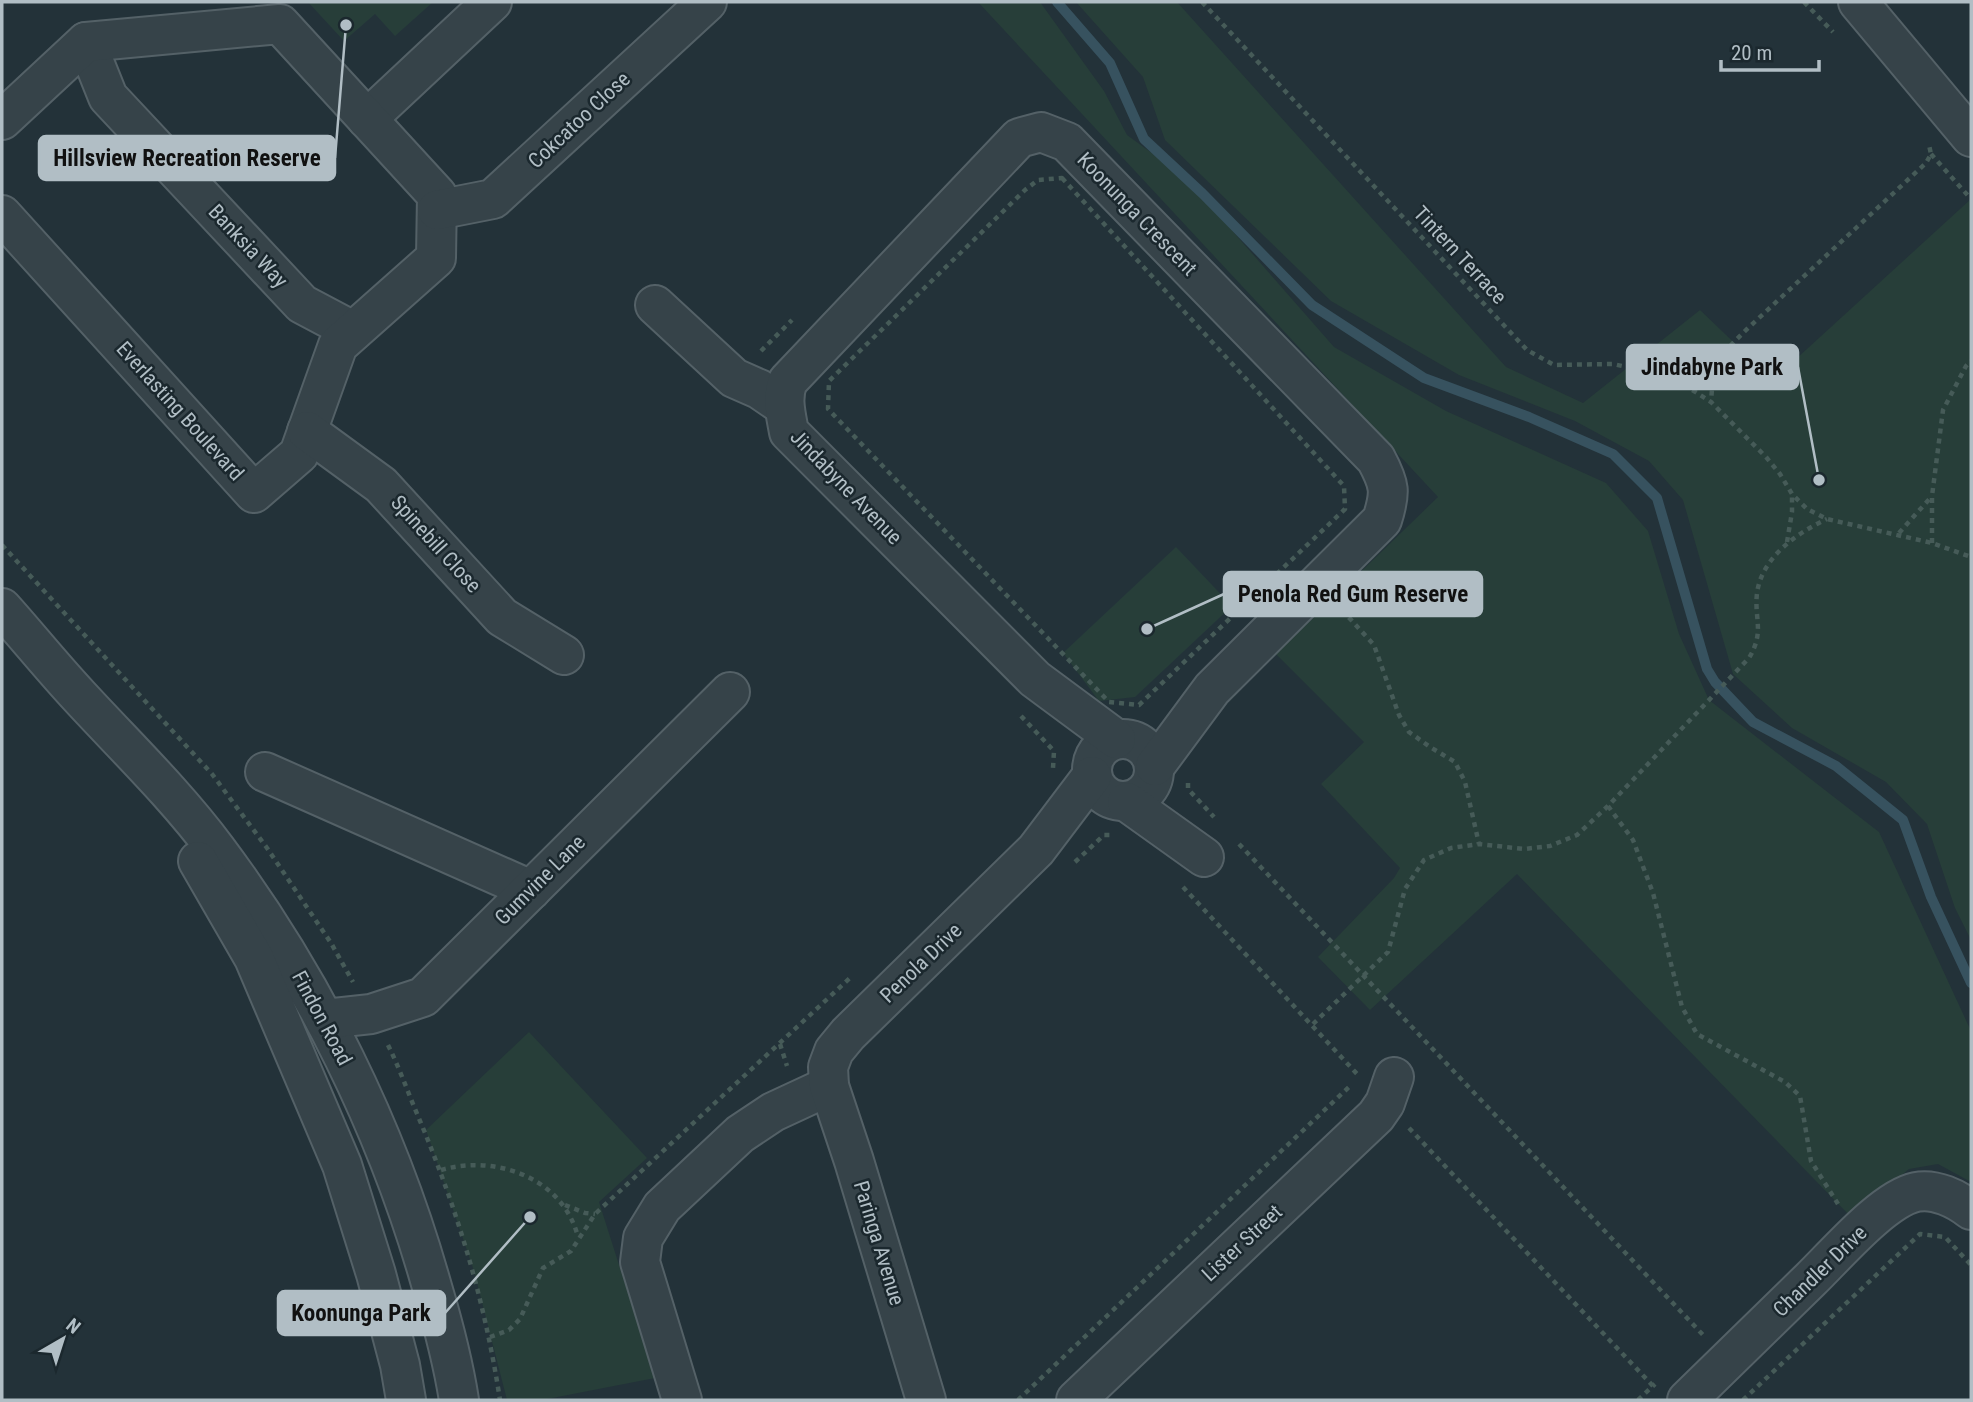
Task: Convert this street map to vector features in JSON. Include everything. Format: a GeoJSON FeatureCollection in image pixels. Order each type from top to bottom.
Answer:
{"type":"FeatureCollection","features":[{"type":"Feature","properties":{"kind":"street"},"geometry":{"type":"LineString","coordinates":[[367,119],[492,2]]}},
{"type":"Feature","properties":{"kind":"street","name":"Cokcatoo Close"},"geometry":{"type":"LineString","coordinates":[[437,210],[493,199],[707,2]]}},
{"type":"Feature","properties":{"kind":"street"},"geometry":{"type":"LineString","coordinates":[[1858,2],[1971,136]]}},
{"type":"Feature","properties":{"kind":"street","name":"Everlasting Boulevard"},"geometry":{"type":"LineString","coordinates":[[2,215],[254,493],[299,454],[338,345],[436,258],[437,195],[280,24],[86,42]]}},
{"type":"Feature","properties":{"kind":"street"},"geometry":{"type":"LineString","coordinates":[[2,120],[86,42]]}},
{"type":"Feature","properties":{"kind":"street","name":"Banksia Way"},"geometry":{"type":"LineString","coordinates":[[86,42],[108,97],[302,304],[353,331]]}},
{"type":"Feature","properties":{"kind":"street","name":"Koonunga Crescent"},"geometry":{"type":"LineString","coordinates":[[784,406],[784,390],[788,381],[1019,138],[1041,132],[1066,142],[1376,459]]}},
{"type":"Feature","properties":{"kind":"street","name":"Jindabyne Avenue"},"geometry":{"type":"LineString","coordinates":[[654,305],[734,378],[759,389],[784,406],[789,432],[1026,695],[1129,778]]}},
{"type":"Feature","properties":{"kind":"street","name":"Spinebill Close"},"geometry":{"type":"LineString","coordinates":[[307,431],[381,485],[502,617],[564,655]]}},
{"type":"Feature","properties":{"kind":"street","name":"Penola Drive"},"geometry":{"type":"LineString","coordinates":[[829,1086],[828,1067],[834,1051],[1036,850],[1129,778],[1212,689],[1330,605],[1382,520],[1388,502],[1388,481],[1376,459]]}},
{"type":"Feature","properties":{"kind":"street","name":"Findon Road"},"geometry":{"type":"LineString","coordinates":[[2,608],[78,694],[157,777],[215,847],[272,926],[325,1019],[359,1086],[418,1235],[447,1339],[459,1400]]}},
{"type":"Feature","properties":{"kind":"street","name":"Gumvine Lane"},"geometry":{"type":"LineString","coordinates":[[325,1019],[371,1014],[423,997],[730,692]]}},
{"type":"Feature","properties":{"kind":"street","name":"Findon Road"},"geometry":{"type":"LineString","coordinates":[[78,694],[194,854],[254,958],[342,1165],[376,1274],[400,1365],[406,1400]]}},
{"type":"Feature","properties":{"kind":"street"},"geometry":{"type":"LineString","coordinates":[[265,772],[531,890]]}},
{"type":"Feature","properties":{"kind":"street"},"geometry":{"type":"LineString","coordinates":[[682,1400],[640,1262],[643,1238],[662,1207],[740,1134],[773,1112],[829,1086]]}},
{"type":"Feature","properties":{"kind":"street","name":"Paringa Avenue"},"geometry":{"type":"LineString","coordinates":[[829,1086],[926,1400]]}},
{"type":"Feature","properties":{"kind":"street","name":"Lister Street"},"geometry":{"type":"LineString","coordinates":[[1076,1400],[1376,1116],[1390,1090]]}},
{"type":"Feature","properties":{"kind":"street","name":"Chandler Drive"},"geometry":{"type":"LineString","coordinates":[[1670,1393],[1899,1199],[1918,1192],[1939,1194],[1958,1200],[1971,1210]]}},
{"type":"Feature","properties":{"kind":"path","name":"Tintern Terrace"},"geometry":{"type":"LineString","coordinates":[[1202,2],[1527,350],[1554,365],[1613,364],[1683,384],[1711,402],[1766,457],[1792,494],[1808,509],[1827,519]]}},
{"type":"Feature","properties":{"kind":"path"},"geometry":{"type":"LineString","coordinates":[[1804,2],[1837,36]]}},
{"type":"Feature","properties":{"kind":"path"},"geometry":{"type":"LineString","coordinates":[[1927,139],[1931,155],[1971,199]]}},
{"type":"Feature","properties":{"kind":"path"},"geometry":{"type":"LineString","coordinates":[[1683,384],[1703,373],[1926,163],[1931,155]]}},
{"type":"Feature","properties":{"kind":"path"},"geometry":{"type":"LineString","coordinates":[[1062,178],[1344,486],[1345,509],[1139,705],[1109,702],[828,409],[829,381],[1026,190],[1038,180],[1062,178]]}},
{"type":"Feature","properties":{"kind":"path"},"geometry":{"type":"LineString","coordinates":[[734,378],[802,310]]}},
{"type":"Feature","properties":{"kind":"path"},"geometry":{"type":"LineString","coordinates":[[1932,542],[1932,496],[1943,410],[1971,361]]}},
{"type":"Feature","properties":{"kind":"path"},"geometry":{"type":"LineString","coordinates":[[1703,373],[1712,389],[1711,402]]}},
{"type":"Feature","properties":{"kind":"path"},"geometry":{"type":"LineString","coordinates":[[1787,542],[1793,512],[1792,494]]}},
{"type":"Feature","properties":{"kind":"path"},"geometry":{"type":"LineString","coordinates":[[1898,534],[1932,496]]}},
{"type":"Feature","properties":{"kind":"path"},"geometry":{"type":"LineString","coordinates":[[1312,1024],[1388,952],[1405,888],[1424,860],[1451,848],[1479,844],[1524,849],[1550,846],[1577,835],[1608,806],[1749,658],[1759,636],[1757,592],[1768,565],[1787,542],[1804,529],[1827,519],[1932,542],[1971,557]]}},
{"type":"Feature","properties":{"kind":"path"},"geometry":{"type":"LineString","coordinates":[[1330,605],[1374,646],[1399,715],[1409,732],[1455,762],[1465,782],[1479,844]]}},
{"type":"Feature","properties":{"kind":"path"},"geometry":{"type":"LineString","coordinates":[[1026,695],[1054,751],[1053,774]]}},
{"type":"Feature","properties":{"kind":"path"},"geometry":{"type":"LineString","coordinates":[[1074,863],[1104,835],[1129,778],[1188,789],[1216,819]]}},
{"type":"Feature","properties":{"kind":"path"},"geometry":{"type":"LineString","coordinates":[[1608,806],[1633,840],[1649,883],[1682,1007],[1697,1034],[1785,1082],[1800,1096],[1811,1161],[1840,1208],[1863,1229],[1890,1261]]}},
{"type":"Feature","properties":{"kind":"path"},"geometry":{"type":"LineString","coordinates":[[1234,839],[1705,1337]]}},
{"type":"Feature","properties":{"kind":"path"},"geometry":{"type":"LineString","coordinates":[[1018,1400],[1360,1077],[1181,886]]}},
{"type":"Feature","properties":{"kind":"path"},"geometry":{"type":"LineString","coordinates":[[491,1337],[509,1330],[520,1319],[543,1268],[571,1251],[595,1214],[861,967]]}},
{"type":"Feature","properties":{"kind":"path"},"geometry":{"type":"LineString","coordinates":[[1390,1090],[1670,1393]]}},
{"type":"Feature","properties":{"kind":"path"},"geometry":{"type":"LineString","coordinates":[[442,1170],[458,1165],[510,1169],[543,1186],[565,1205],[595,1214]]}},
{"type":"Feature","properties":{"kind":"path"},"geometry":{"type":"LineString","coordinates":[[565,1205],[578,1238]]}},
{"type":"Feature","properties":{"kind":"path"},"geometry":{"type":"LineString","coordinates":[[1744,1400],[1920,1234],[1945,1237],[1971,1265]]}},
{"type":"Feature","properties":{"kind":"green space"},"geometry":{"type":"Polygon","coordinates":[[[308,2],[433,2],[395,36],[375,14],[344,41],[308,2]]]}},
{"type":"Feature","properties":{"kind":"green space"},"geometry":{"type":"Polygon","coordinates":[[[978,2],[1040,2],[1104,91],[1127,135],[1186,178],[1334,347],[1446,411],[1606,483],[1648,531],[1679,634],[1709,700],[1879,832],[1971,1031],[1971,1182],[1938,1164],[1909,1169],[1851,1217],[1517,874],[1370,1010],[1318,957],[1394,878],[1400,868],[1321,784],[1364,742],[1276,654],[1438,497],[978,2]]]}},
{"type":"Feature","properties":{"kind":"green space"},"geometry":{"type":"Polygon","coordinates":[[[1076,2],[1177,2],[1506,367],[1583,403],[1700,310],[1773,380],[1971,199],[1971,940],[1955,908],[1927,824],[1886,782],[1792,728],[1733,674],[1683,500],[1649,461],[1575,421],[1459,375],[1331,301],[1165,140],[1143,77],[1076,2]]]}},
{"type":"Feature","properties":{"kind":"green space"},"geometry":{"type":"Polygon","coordinates":[[[1176,547],[1232,606],[1135,697],[1099,701],[1063,653],[1176,547]]]}},
{"type":"Feature","properties":{"kind":"green space"},"geometry":{"type":"Polygon","coordinates":[[[529,1032],[647,1158],[599,1202],[655,1378],[542,1400],[507,1400],[474,1271],[426,1130],[529,1032]]]}},
{"type":"Feature","properties":{"kind":"waterway"},"geometry":{"type":"LineString","coordinates":[[1057,2],[1110,63],[1144,139],[1203,194],[1312,305],[1424,378],[1529,417],[1613,454],[1657,498],[1707,669],[1715,682],[1753,722],[1836,766],[1903,820],[1931,897],[1971,983]]}},
{"type":"Feature","properties":{"kind":"place","name":"Hillsview Recreation Reserve"},"geometry":{"type":"Point","coordinates":[346,25]}},
{"type":"Feature","properties":{"kind":"place","name":"Jindabyne Park"},"geometry":{"type":"Point","coordinates":[1819,480]}},
{"type":"Feature","properties":{"kind":"place","name":"Penola Red Gum Reserve"},"geometry":{"type":"Point","coordinates":[1147,629]}},
{"type":"Feature","properties":{"kind":"place","name":"Koonunga Park"},"geometry":{"type":"Point","coordinates":[530,1217]}}]}
